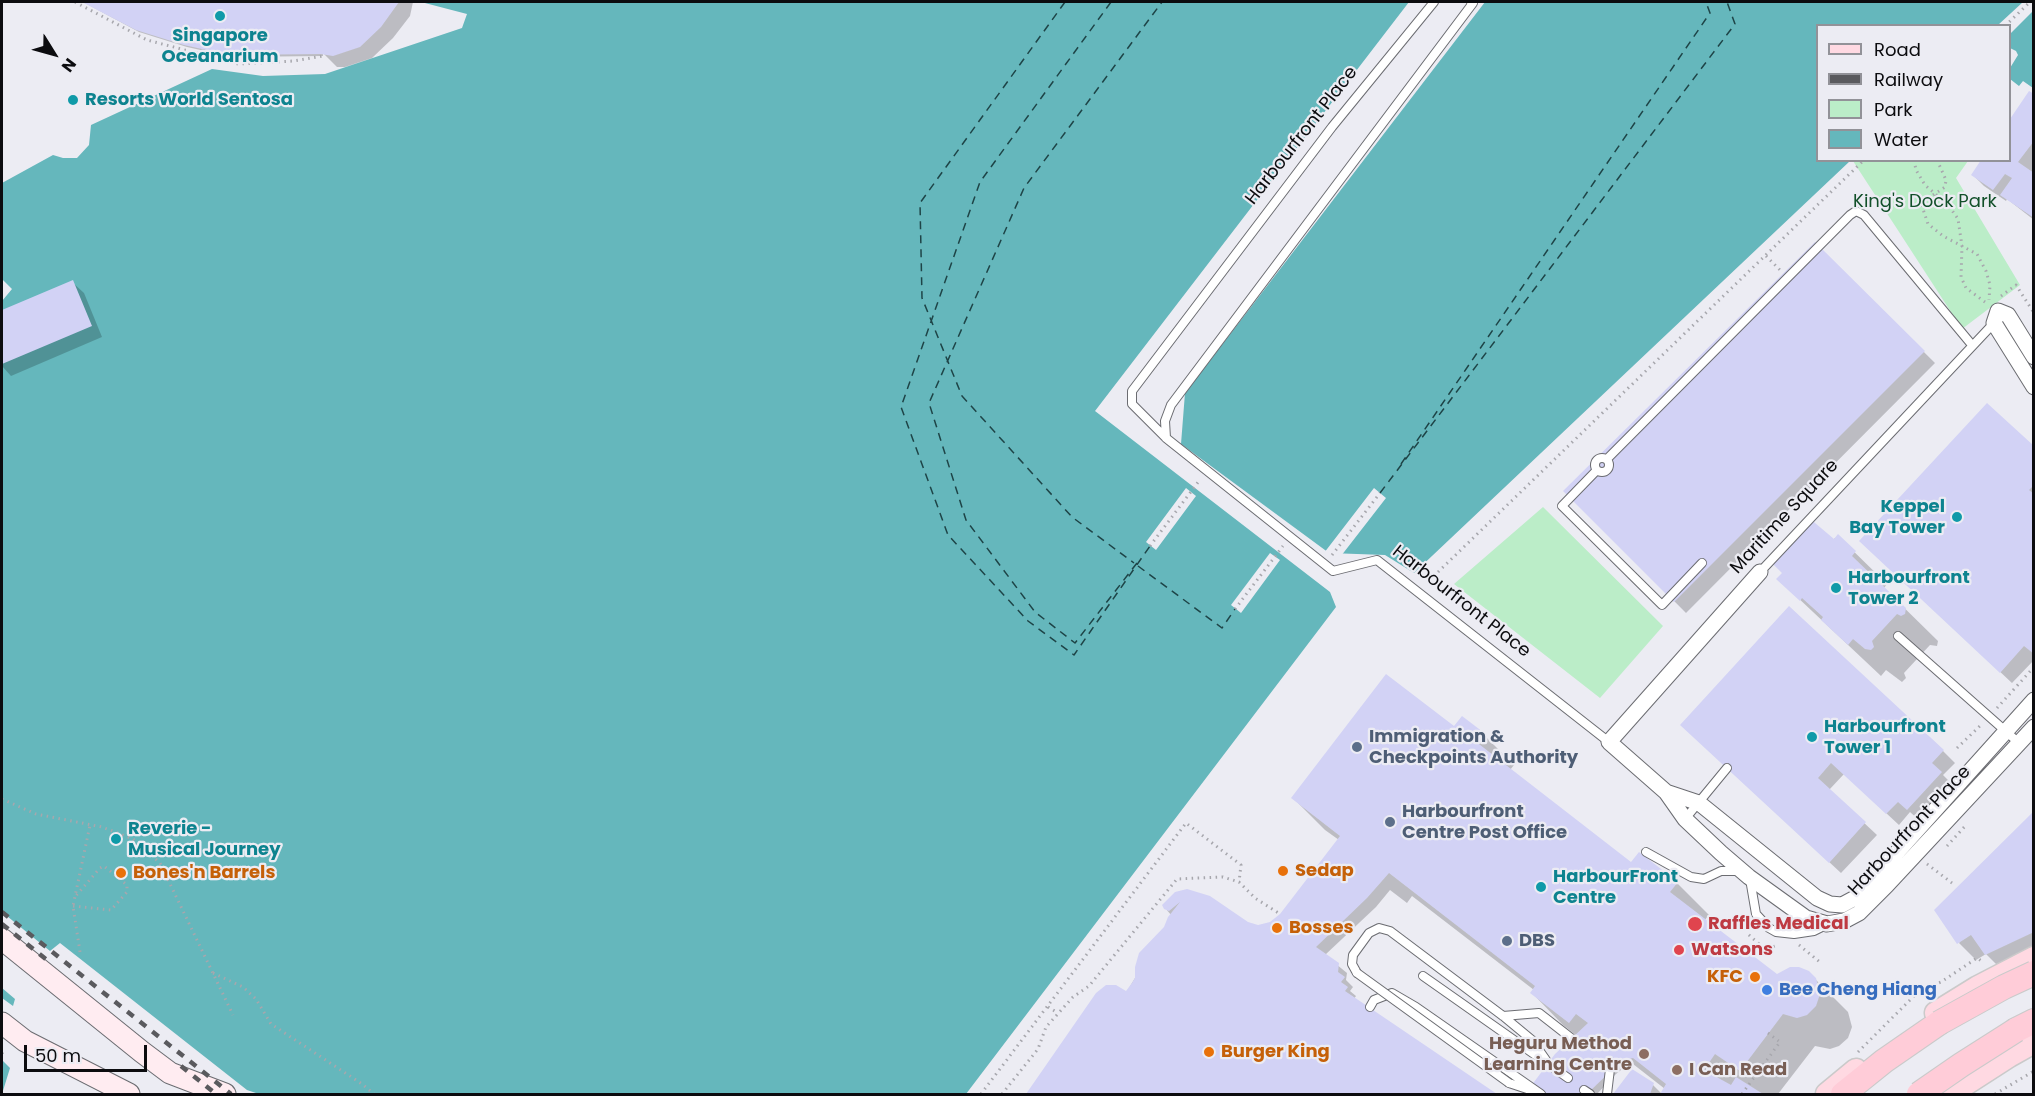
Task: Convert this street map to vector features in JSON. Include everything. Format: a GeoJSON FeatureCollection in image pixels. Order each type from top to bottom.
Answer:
{"type":"FeatureCollection","features":[{"type":"Feature","properties":{"kind":"highway"},"geometry":{"type":"LineString","coordinates":[[1843,1095],[1869,1072],[1923,1033],[2004,987],[2034,973]]}},
{"type":"Feature","properties":{"kind":"highway"},"geometry":{"type":"LineString","coordinates":[[1919,1095],[1961,1065],[2034,1021]]}},
{"type":"Feature","properties":{"kind":"main road"},"geometry":{"type":"LineString","coordinates":[[2,939],[142,1053],[170,1073],[225,1095]]}},
{"type":"Feature","properties":{"kind":"main road"},"geometry":{"type":"LineString","coordinates":[[1827,1095],[1882,1049],[1977,987],[2034,958]]}},
{"type":"Feature","properties":{"kind":"main road"},"geometry":{"type":"LineString","coordinates":[[2,1023],[25,1041],[129,1095]]}},
{"type":"Feature","properties":{"kind":"main road"},"geometry":{"type":"LineString","coordinates":[[1950,1095],[2008,1056],[2034,1042]]}},
{"type":"Feature","properties":{"kind":"street"},"geometry":{"type":"LineString","coordinates":[[2034,357],[2008,315],[1998,311],[1994,323],[2034,387]]}},
{"type":"Feature","properties":{"kind":"street","name":"Maritime Square"},"geometry":{"type":"LineString","coordinates":[[1609,742],[1760,572]]}},
{"type":"Feature","properties":{"kind":"street","name":"Harbourfront Place"},"geometry":{"type":"LineString","coordinates":[[1666,792],[1699,803],[1817,898],[1830,904],[1842,905],[1855,898],[2034,700]]}},
{"type":"Feature","properties":{"kind":"street","name":"Harbourfront Place"},"geometry":{"type":"LineString","coordinates":[[1609,742],[1666,792],[1685,819],[1747,875],[1806,918],[1827,924],[1844,921],[1870,903],[2034,727]]}},
{"type":"Feature","properties":{"kind":"lane","name":"Harbourfront Place"},"geometry":{"type":"LineString","coordinates":[[1434,2],[1332,127],[1132,392],[1132,404],[1166,438],[1333,571],[1377,560],[1609,742]]}},
{"type":"Feature","properties":{"kind":"lane"},"geometry":{"type":"LineString","coordinates":[[1166,438],[1165,421],[1171,405],[1473,3],[1471,2]]}},
{"type":"Feature","properties":{"kind":"lane"},"geometry":{"type":"LineString","coordinates":[[1702,563],[1662,605],[1562,506],[1597,470],[1595,468],[1597,460],[1607,459],[1850,214],[1856,211],[1864,215],[1972,345]]}},
{"type":"Feature","properties":{"kind":"lane","name":"Maritime Square"},"geometry":{"type":"LineString","coordinates":[[1760,572],[1994,323]]}},
{"type":"Feature","properties":{"kind":"lane"},"geometry":{"type":"LineString","coordinates":[[1898,636],[2019,743]]}},
{"type":"Feature","properties":{"kind":"lane"},"geometry":{"type":"LineString","coordinates":[[1685,819],[1727,768]]}},
{"type":"Feature","properties":{"kind":"lane"},"geometry":{"type":"LineString","coordinates":[[1646,852],[1691,877],[1704,879],[1721,871],[1731,870],[1747,875],[1756,914],[1769,928],[1785,933],[1804,933],[1827,924]]}},
{"type":"Feature","properties":{"kind":"lane"},"geometry":{"type":"LineString","coordinates":[[1540,1094],[1509,1083],[1357,973],[1352,964],[1353,955],[1369,933],[1378,928],[1390,931],[1503,1016],[1532,1040],[1546,1060]]}},
{"type":"Feature","properties":{"kind":"lane"},"geometry":{"type":"LineString","coordinates":[[1423,976],[1546,1060],[1568,1078]]}},
{"type":"Feature","properties":{"kind":"lane"},"geometry":{"type":"LineString","coordinates":[[1371,1007],[1374,1000],[1392,993],[1416,1007],[1540,1094]]}},
{"type":"Feature","properties":{"kind":"lane"},"geometry":{"type":"LineString","coordinates":[[1503,1016],[1539,1013],[1571,1038]]}},
{"type":"Feature","properties":{"kind":"lane"},"geometry":{"type":"LineString","coordinates":[[1607,1095],[1610,1069]]}},
{"type":"Feature","properties":{"kind":"path"},"geometry":{"type":"LineString","coordinates":[[75,2],[147,40],[238,64],[294,61],[323,56]]}},
{"type":"Feature","properties":{"kind":"path"},"geometry":{"type":"LineString","coordinates":[[2007,24],[2030,2]]}},
{"type":"Feature","properties":{"kind":"path"},"geometry":{"type":"LineString","coordinates":[[1438,572],[1862,162]]}},
{"type":"Feature","properties":{"kind":"path"},"geometry":{"type":"LineString","coordinates":[[1914,162],[1916,170],[1925,185],[1948,206],[1958,219],[1962,246],[1961,276],[1966,288],[1989,304]]}},
{"type":"Feature","properties":{"kind":"path"},"geometry":{"type":"LineString","coordinates":[[1938,162],[1946,180],[1945,187],[1921,203],[1928,224],[1943,236],[1977,254],[1990,285],[1989,304]]}},
{"type":"Feature","properties":{"kind":"path"},"geometry":{"type":"LineString","coordinates":[[1766,255],[1783,274]]}},
{"type":"Feature","properties":{"kind":"path"},"geometry":{"type":"LineString","coordinates":[[1989,304],[2016,285],[2034,313]]}},
{"type":"Feature","properties":{"kind":"path"},"geometry":{"type":"LineString","coordinates":[[1150,546],[1199,481]]}},
{"type":"Feature","properties":{"kind":"path"},"geometry":{"type":"LineString","coordinates":[[1332,555],[1380,493]]}},
{"type":"Feature","properties":{"kind":"path"},"geometry":{"type":"LineString","coordinates":[[1235,609],[1283,546]]}},
{"type":"Feature","properties":{"kind":"path"},"geometry":{"type":"LineString","coordinates":[[2,799],[36,814],[102,827],[133,839],[160,863],[232,1014]]}},
{"type":"Feature","properties":{"kind":"path"},"geometry":{"type":"LineString","coordinates":[[1943,849],[1973,818]]}},
{"type":"Feature","properties":{"kind":"path"},"geometry":{"type":"LineString","coordinates":[[981,1095],[1186,824],[1241,865],[1239,882]]}},
{"type":"Feature","properties":{"kind":"path"},"geometry":{"type":"LineString","coordinates":[[80,952],[73,906],[90,825]]}},
{"type":"Feature","properties":{"kind":"path"},"geometry":{"type":"LineString","coordinates":[[1927,863],[1952,883]]}},
{"type":"Feature","properties":{"kind":"path"},"geometry":{"type":"LineString","coordinates":[[73,906],[111,910],[127,892],[127,885],[104,866],[99,868],[75,898]]}},
{"type":"Feature","properties":{"kind":"path"},"geometry":{"type":"LineString","coordinates":[[1002,1095],[1038,1049],[1046,1026],[1073,997],[1089,986],[1177,879],[1223,877],[1239,882],[1255,898],[1280,914]]}},
{"type":"Feature","properties":{"kind":"path"},"geometry":{"type":"LineString","coordinates":[[1858,1053],[1919,991],[1941,982],[1977,958],[1983,962]]}},
{"type":"Feature","properties":{"kind":"path"},"geometry":{"type":"LineString","coordinates":[[211,972],[243,987],[256,999],[271,1024],[362,1084],[374,1095]]}},
{"type":"Feature","properties":{"kind":"path"},"geometry":{"type":"LineString","coordinates":[[1048,1007],[1058,1013]]}},
{"type":"Feature","properties":{"kind":"path"},"geometry":{"type":"LineString","coordinates":[[1742,1095],[1780,1042],[1768,1033]]}},
{"type":"Feature","properties":{"kind":"path"},"geometry":{"type":"LineString","coordinates":[[1995,1095],[2032,1073]]}},
{"type":"Feature","properties":{"kind":"green space","name":"King's Dock Park"},"geometry":{"type":"Polygon","coordinates":[[[1854,162],[1967,162],[1956,178],[2020,285],[1962,329],[1854,162]]]}},
{"type":"Feature","properties":{"kind":"green space"},"geometry":{"type":"Polygon","coordinates":[[[1543,507],[1663,626],[1600,698],[1454,584],[1543,507]]]}},
{"type":"Feature","properties":{"kind":"water"},"geometry":{"type":"Polygon","coordinates":[[[421,2],[1409,2],[1095,411],[1330,592],[1336,607],[966,1094],[2,1094],[2,301],[12,289],[2,279],[2,183],[53,155],[77,158],[89,145],[91,125],[212,69],[263,76],[325,74],[462,28],[467,14],[421,2]]]}},
{"type":"Feature","properties":{"kind":"water"},"geometry":{"type":"Polygon","coordinates":[[[1485,2],[2033,2],[2033,88],[2023,81],[2019,86],[2011,80],[2011,66],[2018,55],[2011,48],[2011,24],[1816,24],[1816,162],[1849,162],[1414,573],[1385,555],[1329,553],[1181,444],[1185,393],[1485,2]]]}},
{"type":"Feature","properties":{"kind":"pier"},"geometry":{"type":"Polygon","coordinates":[[[2023,2],[2033,2],[2033,11],[2011,33],[2011,24],[1999,24],[2023,2]]]}},
{"type":"Feature","properties":{"kind":"pier"},"geometry":{"type":"Polygon","coordinates":[[[1186,488],[1196,496],[1156,550],[1146,542],[1186,488]]]}},
{"type":"Feature","properties":{"kind":"pier"},"geometry":{"type":"Polygon","coordinates":[[[1374,488],[1386,498],[1341,556],[1324,553],[1374,488]]]}},
{"type":"Feature","properties":{"kind":"pier"},"geometry":{"type":"Polygon","coordinates":[[[1270,553],[1280,560],[1241,613],[1231,605],[1270,553]]]}},
{"type":"Feature","properties":{"kind":"pier"},"geometry":{"type":"Polygon","coordinates":[[[2,912],[50,951],[60,943],[247,1090],[259,1094],[2,1094],[10,1068],[2,1060],[2,998],[13,1006],[15,999],[2,988],[2,912]]]}},
{"type":"Feature","properties":{"kind":"building","name":"Singapore Oceanarium"},"geometry":{"type":"Polygon","coordinates":[[[82,2],[399,2],[381,27],[360,47],[333,56],[321,54],[229,55],[184,45],[136,30],[82,2]]]}},
{"type":"Feature","properties":{"kind":"building"},"geometry":{"type":"Polygon","coordinates":[[[2029,91],[2034,94],[2034,141],[2018,162],[2034,173],[2034,218],[2000,195],[2012,178],[2005,174],[1993,190],[1971,175],[1980,162],[2011,162],[2011,118],[2029,91]]]}},
{"type":"Feature","properties":{"kind":"building"},"geometry":{"type":"Polygon","coordinates":[[[1815,242],[1925,351],[1674,602],[1563,491],[1815,242]]]}},
{"type":"Feature","properties":{"kind":"building"},"geometry":{"type":"Polygon","coordinates":[[[73,280],[92,326],[2,364],[2,310],[73,280]]]}},
{"type":"Feature","properties":{"kind":"building","name":"Keppel Bay Tower"},"geometry":{"type":"Polygon","coordinates":[[[1987,403],[2034,446],[2034,485],[2029,490],[2034,494],[2034,654],[2024,646],[2000,673],[1859,541],[1987,403]]]}},
{"type":"Feature","properties":{"kind":"building","name":"Harbourfront Tower 2"},"geometry":{"type":"Polygon","coordinates":[[[1808,517],[1834,539],[1838,534],[1856,551],[1852,556],[1906,608],[1905,614],[1901,616],[1897,614],[1872,641],[1874,647],[1871,650],[1865,649],[1853,639],[1848,645],[1821,620],[1823,617],[1802,598],[1800,601],[1776,579],[1782,573],[1770,561],[1808,517]]]}},
{"type":"Feature","properties":{"kind":"building","name":"Harbourfront Tower 1"},"geometry":{"type":"Polygon","coordinates":[[[1789,606],[1944,750],[1932,763],[1942,772],[1907,810],[1898,802],[1886,814],[1831,763],[1818,778],[1866,822],[1829,863],[1680,725],[1789,606]]]}},
{"type":"Feature","properties":{"kind":"building"},"geometry":{"type":"Polygon","coordinates":[[[1386,674],[1454,726],[1462,716],[1483,732],[1475,741],[1631,862],[1639,852],[1678,882],[1670,892],[1777,974],[1790,967],[1799,967],[1809,971],[1816,978],[1820,994],[1816,1006],[1807,1015],[1797,1018],[1783,1014],[1740,1071],[1715,1054],[1704,1070],[1731,1085],[1736,1077],[1763,1094],[1660,1094],[1666,1084],[1633,1058],[1621,1061],[1587,1094],[1525,1094],[1555,1054],[1588,1023],[1576,1014],[1569,1023],[1530,993],[1535,986],[1389,873],[1367,898],[1316,947],[1339,963],[1338,972],[1345,977],[1341,982],[1348,987],[1345,991],[1497,1094],[1026,1094],[1096,993],[1106,985],[1116,985],[1126,991],[1132,983],[1139,953],[1164,927],[1168,917],[1180,902],[1169,911],[1162,905],[1175,892],[1187,889],[1210,896],[1248,922],[1258,925],[1270,922],[1280,914],[1340,836],[1291,798],[1386,674]]]}},
{"type":"Feature","properties":{"kind":"building"},"geometry":{"type":"Polygon","coordinates":[[[2034,811],[2034,932],[1985,955],[1971,935],[1957,944],[1934,910],[2034,811]]]}},
{"type":"Feature","properties":{"kind":"building"},"geometry":{"type":"Polygon","coordinates":[[[1632,1069],[1654,1083],[1650,1094],[1613,1094],[1632,1069]]]}},
{"type":"Feature","properties":{"kind":"ferry route"},"geometry":{"type":"LineString","coordinates":[[1065,2],[920,203],[922,298],[962,396],[1072,517],[1134,563]]}},
{"type":"Feature","properties":{"kind":"ferry route"},"geometry":{"type":"LineString","coordinates":[[1111,2],[980,182],[901,407],[948,535],[1028,621],[1074,655],[1150,546]]}},
{"type":"Feature","properties":{"kind":"ferry route"},"geometry":{"type":"LineString","coordinates":[[1137,563],[1075,643],[1035,612],[966,520],[929,403],[1024,188],[1162,2]]}},
{"type":"Feature","properties":{"kind":"ferry route"},"geometry":{"type":"LineString","coordinates":[[1401,464],[1710,13],[1706,2]]}},
{"type":"Feature","properties":{"kind":"ferry route"},"geometry":{"type":"LineString","coordinates":[[1380,493],[1735,24],[1727,2]]}},
{"type":"Feature","properties":{"kind":"ferry route"},"geometry":{"type":"LineString","coordinates":[[1138,566],[1222,628],[1235,609]]}},
{"type":"Feature","properties":{"kind":"railway"},"geometry":{"type":"LineString","coordinates":[[2,912],[231,1094]]}},
{"type":"Feature","properties":{"kind":"railway"},"geometry":{"type":"LineString","coordinates":[[2,924],[47,960]]}},
{"type":"Feature","properties":{"kind":"railway"},"geometry":{"type":"LineString","coordinates":[[181,1066],[216,1094]]}},
{"type":"Feature","properties":{"kind":"place","name":"Singapore Oceanarium"},"geometry":{"type":"Point","coordinates":[220,16]}},
{"type":"Feature","properties":{"kind":"place","name":"Resorts World Sentosa"},"geometry":{"type":"Point","coordinates":[73,100]}},
{"type":"Feature","properties":{"kind":"place","name":"Keppel Bay Tower"},"geometry":{"type":"Point","coordinates":[1957,517]}},
{"type":"Feature","properties":{"kind":"place","name":"Harbourfront Tower 2"},"geometry":{"type":"Point","coordinates":[1836,588]}},
{"type":"Feature","properties":{"kind":"place","name":"Harbourfront Tower 1"},"geometry":{"type":"Point","coordinates":[1812,737]}},
{"type":"Feature","properties":{"kind":"place","name":"Immigration & Checkpoints Authority"},"geometry":{"type":"Point","coordinates":[1357,747]}},
{"type":"Feature","properties":{"kind":"place","name":"Harbourfront Centre Post Office"},"geometry":{"type":"Point","coordinates":[1390,822]}},
{"type":"Feature","properties":{"kind":"place","name":"Reverie - Musical Journey"},"geometry":{"type":"Point","coordinates":[116,839]}},
{"type":"Feature","properties":{"kind":"place","name":"Sedap"},"geometry":{"type":"Point","coordinates":[1283,871]}},
{"type":"Feature","properties":{"kind":"place","name":"Bones'n Barrels"},"geometry":{"type":"Point","coordinates":[121,873]}},
{"type":"Feature","properties":{"kind":"place","name":"HarbourFront Centre"},"geometry":{"type":"Point","coordinates":[1541,887]}},
{"type":"Feature","properties":{"kind":"place","name":"Raffles Medical"},"geometry":{"type":"Point","coordinates":[1695,924]}},
{"type":"Feature","properties":{"kind":"place","name":"Bosses"},"geometry":{"type":"Point","coordinates":[1277,928]}},
{"type":"Feature","properties":{"kind":"place","name":"DBS"},"geometry":{"type":"Point","coordinates":[1507,941]}},
{"type":"Feature","properties":{"kind":"place","name":"Watsons"},"geometry":{"type":"Point","coordinates":[1679,950]}},
{"type":"Feature","properties":{"kind":"place","name":"KFC"},"geometry":{"type":"Point","coordinates":[1755,977]}},
{"type":"Feature","properties":{"kind":"place","name":"Bee Cheng Hiang"},"geometry":{"type":"Point","coordinates":[1767,990]}},
{"type":"Feature","properties":{"kind":"place","name":"Burger King"},"geometry":{"type":"Point","coordinates":[1209,1052]}},
{"type":"Feature","properties":{"kind":"place","name":"Heguru Method Learning Centre"},"geometry":{"type":"Point","coordinates":[1644,1054]}},
{"type":"Feature","properties":{"kind":"place","name":"I Can Read"},"geometry":{"type":"Point","coordinates":[1677,1070]}}]}
